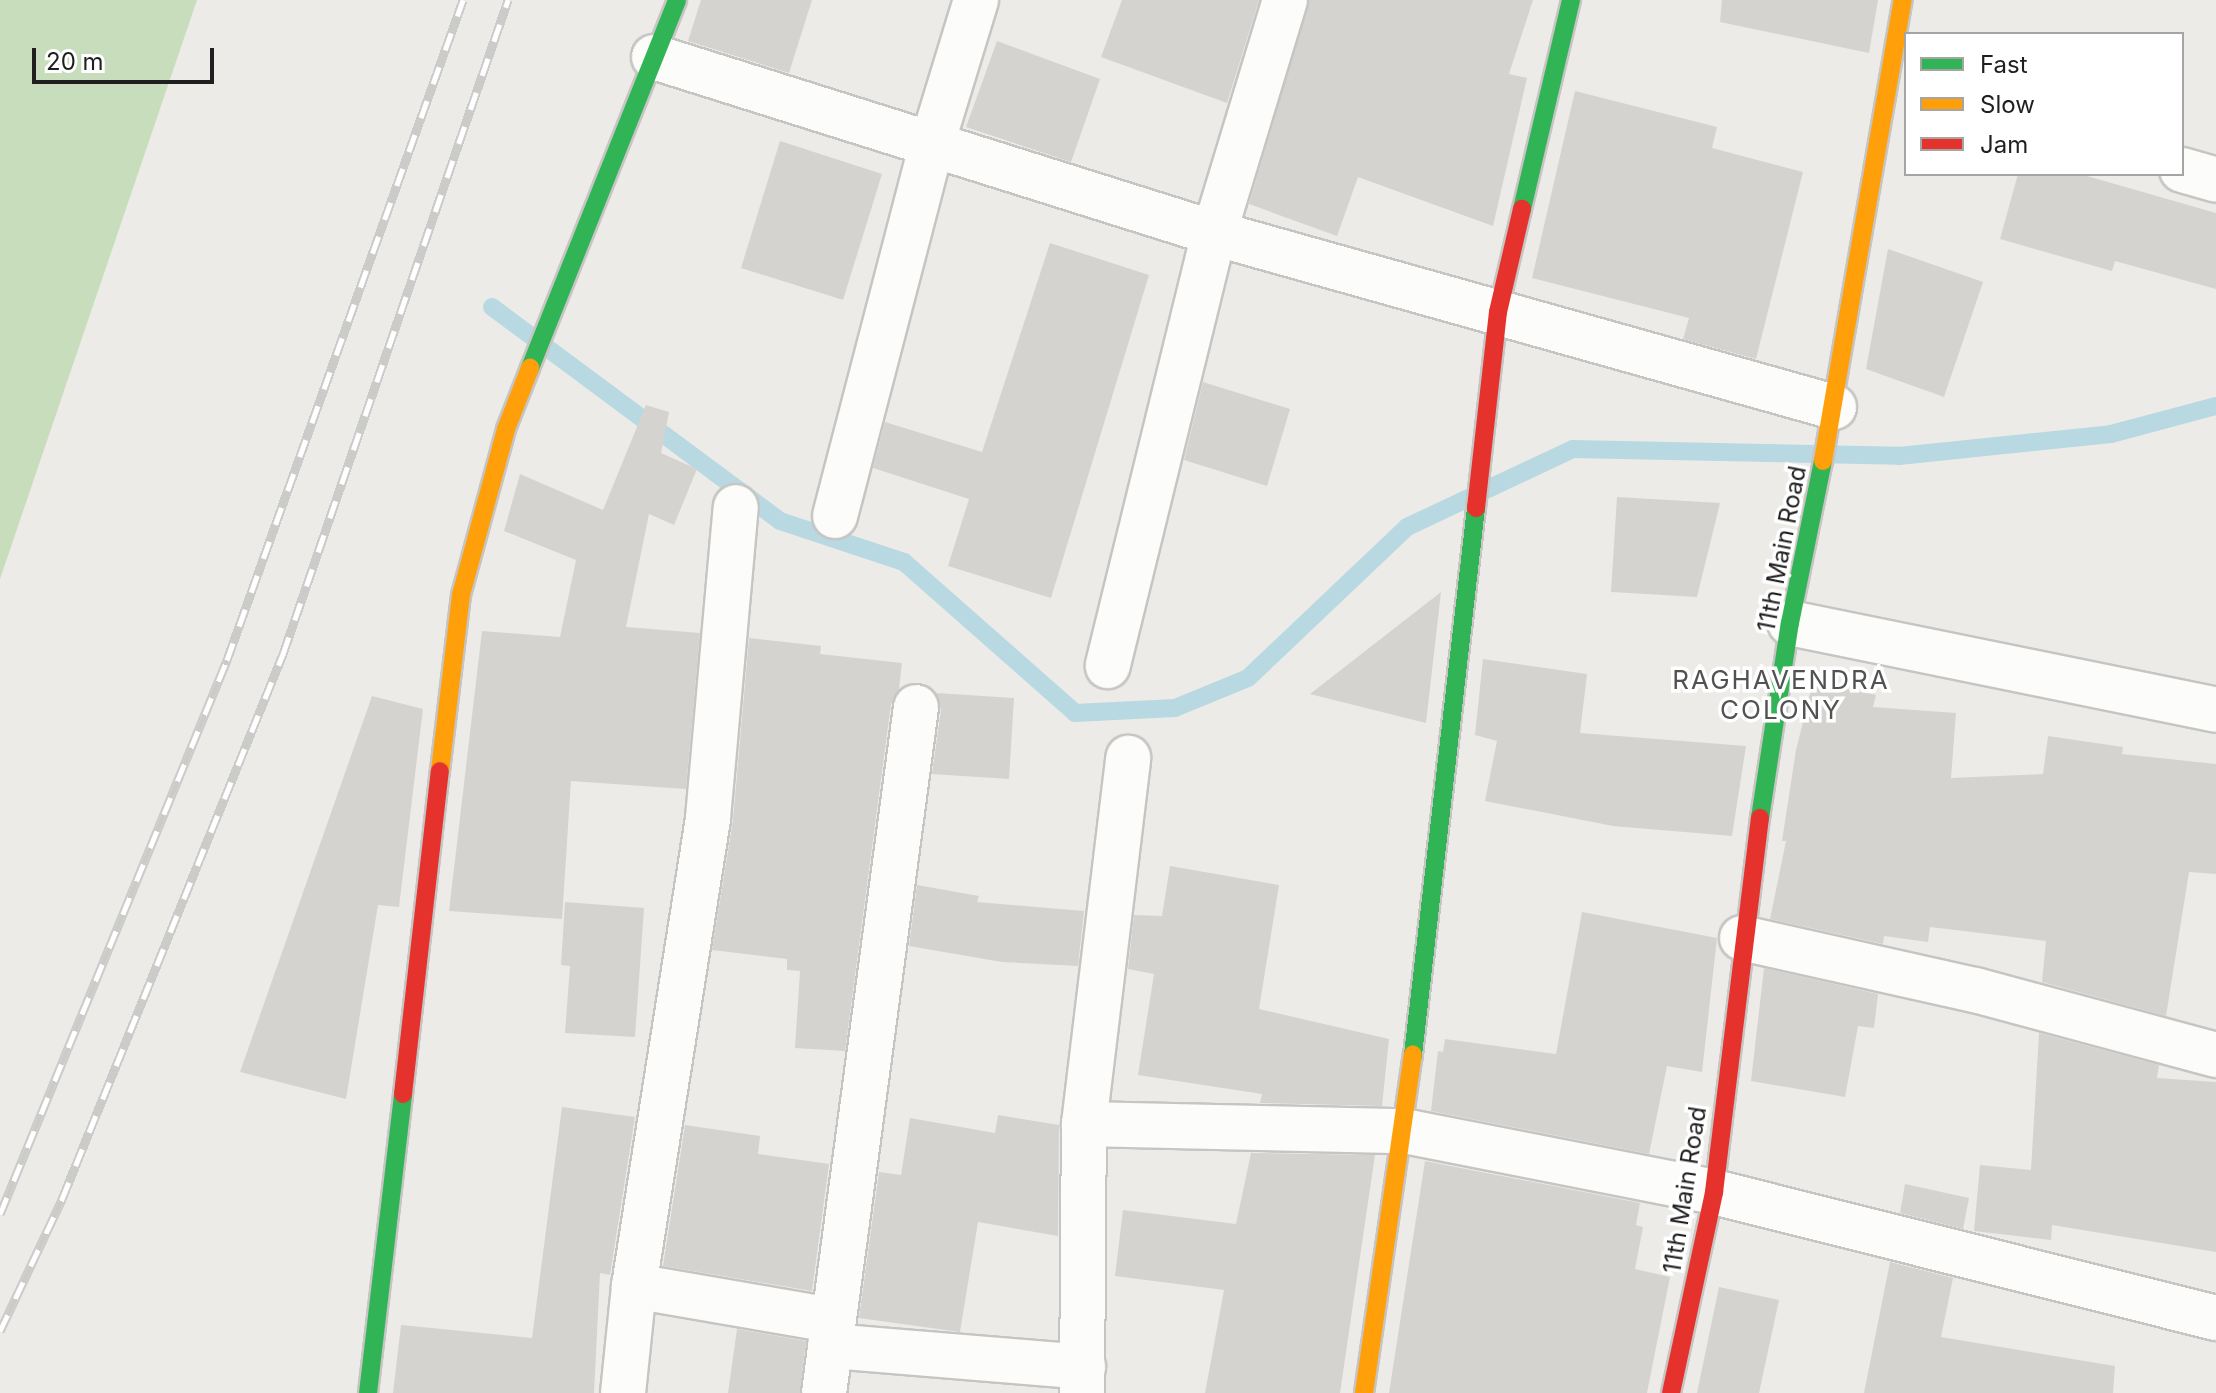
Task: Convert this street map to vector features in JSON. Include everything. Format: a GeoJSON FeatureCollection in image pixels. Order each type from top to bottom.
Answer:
{"type":"FeatureCollection","features":[{"type":"Feature","properties":{"kind":"street"},"geometry":{"type":"LineString","coordinates":[[368,1393],[461,595],[506,429],[677,0]]}},
{"type":"Feature","properties":{"kind":"street"},"geometry":{"type":"LineString","coordinates":[[835,516],[932,144],[976,0]]}},
{"type":"Feature","properties":{"kind":"street"},"geometry":{"type":"LineString","coordinates":[[1108,666],[1214,233],[1285,0]]}},
{"type":"Feature","properties":{"kind":"street"},"geometry":{"type":"LineString","coordinates":[[1364,1393],[1404,1131],[1498,312],[1571,0]]}},
{"type":"Feature","properties":{"kind":"street","name":"11th Main Road"},"geometry":{"type":"LineString","coordinates":[[1671,1393],[1714,1192],[1742,938],[1790,623],[1897,86],[1903,0]]}},
{"type":"Feature","properties":{"kind":"street"},"geometry":{"type":"LineString","coordinates":[[654,57],[1214,233],[1834,407]]}},
{"type":"Feature","properties":{"kind":"street"},"geometry":{"type":"LineString","coordinates":[[2184,171],[2216,180]]}},
{"type":"Feature","properties":{"kind":"street"},"geometry":{"type":"LineString","coordinates":[[623,1393],[634,1286],[708,818],[736,507]]}},
{"type":"Feature","properties":{"kind":"street"},"geometry":{"type":"LineString","coordinates":[[1790,623],[2216,710]]}},
{"type":"Feature","properties":{"kind":"street"},"geometry":{"type":"LineString","coordinates":[[824,1393],[916,707]]}},
{"type":"Feature","properties":{"kind":"street"},"geometry":{"type":"LineString","coordinates":[[634,1286],[831,1333],[1082,1380],[1084,1124],[1128,758]]}},
{"type":"Feature","properties":{"kind":"street"},"geometry":{"type":"LineString","coordinates":[[1742,938],[1975,990],[2216,1055]]}},
{"type":"Feature","properties":{"kind":"street"},"geometry":{"type":"LineString","coordinates":[[1084,1124],[1404,1131],[1714,1192],[2216,1318]]}},
{"type":"Feature","properties":{"kind":"green space"},"geometry":{"type":"Polygon","coordinates":[[[0,0],[197,0],[0,579],[0,0]]]}},
{"type":"Feature","properties":{"kind":"building"},"geometry":{"type":"Polygon","coordinates":[[[701,0],[812,0],[789,73],[688,41],[701,0]]]}},
{"type":"Feature","properties":{"kind":"building"},"geometry":{"type":"Polygon","coordinates":[[[1122,0],[1259,0],[1227,103],[1101,57],[1122,0]]]}},
{"type":"Feature","properties":{"kind":"building"},"geometry":{"type":"Polygon","coordinates":[[[1309,0],[1533,0],[1509,74],[1527,78],[1493,226],[1358,177],[1337,236],[1249,204],[1309,0]]]}},
{"type":"Feature","properties":{"kind":"building"},"geometry":{"type":"Polygon","coordinates":[[[1722,0],[1878,0],[1869,53],[1720,22],[1722,0]]]}},
{"type":"Feature","properties":{"kind":"building"},"geometry":{"type":"Polygon","coordinates":[[[997,41],[1100,79],[1071,162],[966,127],[997,41]]]}},
{"type":"Feature","properties":{"kind":"building"},"geometry":{"type":"Polygon","coordinates":[[[1575,91],[1717,127],[1712,148],[1803,172],[1756,359],[1683,339],[1689,318],[1532,278],[1575,91]]]}},
{"type":"Feature","properties":{"kind":"building"},"geometry":{"type":"Polygon","coordinates":[[[780,141],[882,174],[843,300],[741,268],[780,141]]]}},
{"type":"Feature","properties":{"kind":"building"},"geometry":{"type":"Polygon","coordinates":[[[2017,176],[2087,176],[2216,213],[2216,289],[2115,261],[2112,271],[2000,239],[2017,176]]]}},
{"type":"Feature","properties":{"kind":"building"},"geometry":{"type":"Polygon","coordinates":[[[1050,243],[1149,275],[1051,598],[948,566],[969,499],[873,468],[885,422],[982,452],[1050,243]]]}},
{"type":"Feature","properties":{"kind":"building"},"geometry":{"type":"Polygon","coordinates":[[[1888,249],[1983,282],[1944,397],[1866,369],[1888,249]]]}},
{"type":"Feature","properties":{"kind":"building"},"geometry":{"type":"Polygon","coordinates":[[[1203,382],[1290,409],[1267,486],[1184,460],[1203,382]]]}},
{"type":"Feature","properties":{"kind":"building"},"geometry":{"type":"Polygon","coordinates":[[[646,405],[669,412],[661,453],[697,469],[674,525],[649,514],[626,627],[700,633],[686,789],[571,781],[562,919],[449,911],[482,631],[560,637],[576,560],[504,531],[520,474],[603,510],[646,405]]]}},
{"type":"Feature","properties":{"kind":"building"},"geometry":{"type":"Polygon","coordinates":[[[1617,497],[1720,503],[1697,597],[1611,592],[1617,497]]]}},
{"type":"Feature","properties":{"kind":"building"},"geometry":{"type":"Polygon","coordinates":[[[1441,592],[1426,723],[1310,694],[1441,592]]]}},
{"type":"Feature","properties":{"kind":"building"},"geometry":{"type":"Polygon","coordinates":[[[749,638],[821,646],[820,654],[902,663],[899,689],[891,704],[845,1051],[795,1048],[800,971],[787,970],[787,959],[712,950],[733,820],[749,638]]]}},
{"type":"Feature","properties":{"kind":"building"},"geometry":{"type":"Polygon","coordinates":[[[1483,659],[1587,674],[1580,733],[1746,746],[1732,836],[1613,826],[1485,801],[1497,741],[1475,735],[1483,659]]]}},
{"type":"Feature","properties":{"kind":"building"},"geometry":{"type":"Polygon","coordinates":[[[1813,682],[1876,695],[1873,707],[1956,713],[1951,778],[2043,774],[2048,736],[2123,747],[2122,754],[2216,764],[2216,874],[2189,872],[2166,1016],[2042,982],[2046,941],[1930,927],[1928,942],[1884,936],[1883,944],[1770,919],[1786,841],[1782,841],[1796,750],[1813,682]]]}},
{"type":"Feature","properties":{"kind":"building"},"geometry":{"type":"Polygon","coordinates":[[[936,693],[1014,698],[1009,779],[932,774],[941,710],[936,693]]]}},
{"type":"Feature","properties":{"kind":"building"},"geometry":{"type":"Polygon","coordinates":[[[372,696],[423,709],[399,907],[378,905],[346,1099],[240,1072],[372,696]]]}},
{"type":"Feature","properties":{"kind":"building"},"geometry":{"type":"Polygon","coordinates":[[[1170,866],[1279,885],[1259,1009],[1389,1039],[1382,1106],[1260,1103],[1262,1094],[1138,1075],[1154,974],[1128,969],[1134,915],[1162,916],[1170,866]]]}},
{"type":"Feature","properties":{"kind":"building"},"geometry":{"type":"Polygon","coordinates":[[[917,885],[979,896],[977,902],[1084,911],[1078,966],[1002,962],[909,946],[917,885]]]}},
{"type":"Feature","properties":{"kind":"building"},"geometry":{"type":"Polygon","coordinates":[[[565,902],[644,908],[635,1037],[565,1033],[570,966],[561,965],[565,902]]]}},
{"type":"Feature","properties":{"kind":"building"},"geometry":{"type":"Polygon","coordinates":[[[1582,912],[1717,938],[1702,1072],[1667,1066],[1649,1154],[1431,1111],[1438,1051],[1443,1052],[1445,1039],[1556,1054],[1582,912]]]}},
{"type":"Feature","properties":{"kind":"building"},"geometry":{"type":"Polygon","coordinates":[[[1764,968],[1878,994],[1874,1028],[1858,1026],[1845,1097],[1751,1081],[1764,968]]]}},
{"type":"Feature","properties":{"kind":"building"},"geometry":{"type":"Polygon","coordinates":[[[2039,1033],[2159,1065],[2157,1078],[2216,1082],[2216,1252],[2052,1225],[2051,1240],[1974,1231],[1980,1165],[2031,1170],[2039,1033]]]}},
{"type":"Feature","properties":{"kind":"building"},"geometry":{"type":"Polygon","coordinates":[[[562,1107],[635,1117],[610,1275],[600,1273],[594,1393],[393,1393],[401,1325],[532,1338],[562,1107]]]}},
{"type":"Feature","properties":{"kind":"building"},"geometry":{"type":"Polygon","coordinates":[[[998,1115],[1059,1125],[1058,1236],[978,1222],[960,1332],[859,1318],[879,1172],[901,1175],[910,1118],[995,1133],[998,1115]]]}},
{"type":"Feature","properties":{"kind":"building"},"geometry":{"type":"Polygon","coordinates":[[[685,1125],[760,1136],[758,1154],[829,1164],[812,1291],[663,1266],[685,1125]]]}},
{"type":"Feature","properties":{"kind":"building"},"geometry":{"type":"Polygon","coordinates":[[[1251,1153],[1375,1155],[1340,1393],[1205,1393],[1224,1290],[1115,1276],[1123,1210],[1236,1224],[1251,1153]]]}},
{"type":"Feature","properties":{"kind":"building"},"geometry":{"type":"Polygon","coordinates":[[[1425,1161],[1640,1203],[1636,1225],[1643,1227],[1635,1269],[1670,1277],[1647,1393],[1389,1393],[1425,1161]]]}},
{"type":"Feature","properties":{"kind":"building"},"geometry":{"type":"Polygon","coordinates":[[[1905,1184],[1969,1198],[1963,1229],[1900,1213],[1905,1184]]]}},
{"type":"Feature","properties":{"kind":"building"},"geometry":{"type":"Polygon","coordinates":[[[1890,1262],[1953,1278],[1941,1337],[2115,1366],[2113,1393],[1864,1393],[1890,1262]]]}},
{"type":"Feature","properties":{"kind":"building"},"geometry":{"type":"Polygon","coordinates":[[[1719,1287],[1779,1300],[1759,1393],[1697,1393],[1719,1287]]]}},
{"type":"Feature","properties":{"kind":"building"},"geometry":{"type":"Polygon","coordinates":[[[737,1329],[806,1341],[800,1393],[728,1393],[737,1329]]]}},
{"type":"Feature","properties":{"kind":"waterway"},"geometry":{"type":"LineString","coordinates":[[492,307],[780,521],[904,562],[1075,713],[1175,708],[1248,678],[1407,527],[1573,449],[1899,456],[2111,434],[2216,406]]}},
{"type":"Feature","properties":{"kind":"railway"},"geometry":{"type":"LineString","coordinates":[[0,1214],[227,660],[463,0]]}},
{"type":"Feature","properties":{"kind":"railway"},"geometry":{"type":"LineString","coordinates":[[0,1331],[62,1199],[283,654],[508,0]]}},
{"type":"Feature","properties":{"kind":"traffic: fast"},"geometry":{"type":"LineString","coordinates":[[530,368],[677,0]]}},
{"type":"Feature","properties":{"kind":"traffic: fast"},"geometry":{"type":"LineString","coordinates":[[1522,209],[1571,0]]}},
{"type":"Feature","properties":{"kind":"traffic: fast"},"geometry":{"type":"LineString","coordinates":[[1760,818],[1790,623],[1823,461]]}},
{"type":"Feature","properties":{"kind":"traffic: fast"},"geometry":{"type":"LineString","coordinates":[[1413,1055],[1476,508]]}},
{"type":"Feature","properties":{"kind":"traffic: fast"},"geometry":{"type":"LineString","coordinates":[[368,1393],[403,1094]]}},
{"type":"Feature","properties":{"kind":"traffic: slow"},"geometry":{"type":"LineString","coordinates":[[1823,461],[1903,0]]}},
{"type":"Feature","properties":{"kind":"traffic: slow"},"geometry":{"type":"LineString","coordinates":[[440,771],[461,595],[506,429],[530,368]]}},
{"type":"Feature","properties":{"kind":"traffic: slow"},"geometry":{"type":"LineString","coordinates":[[1364,1393],[1413,1055]]}},
{"type":"Feature","properties":{"kind":"traffic: jam"},"geometry":{"type":"LineString","coordinates":[[1476,508],[1498,312],[1522,209]]}},
{"type":"Feature","properties":{"kind":"traffic: jam"},"geometry":{"type":"LineString","coordinates":[[403,1094],[440,771]]}},
{"type":"Feature","properties":{"kind":"traffic: jam"},"geometry":{"type":"LineString","coordinates":[[1671,1393],[1714,1192],[1760,818]]}},
{"type":"Feature","properties":{"kind":"district","name":"RAGHAVENDRA COLONY"},"geometry":{"type":"Point","coordinates":[1781,695]}}]}
